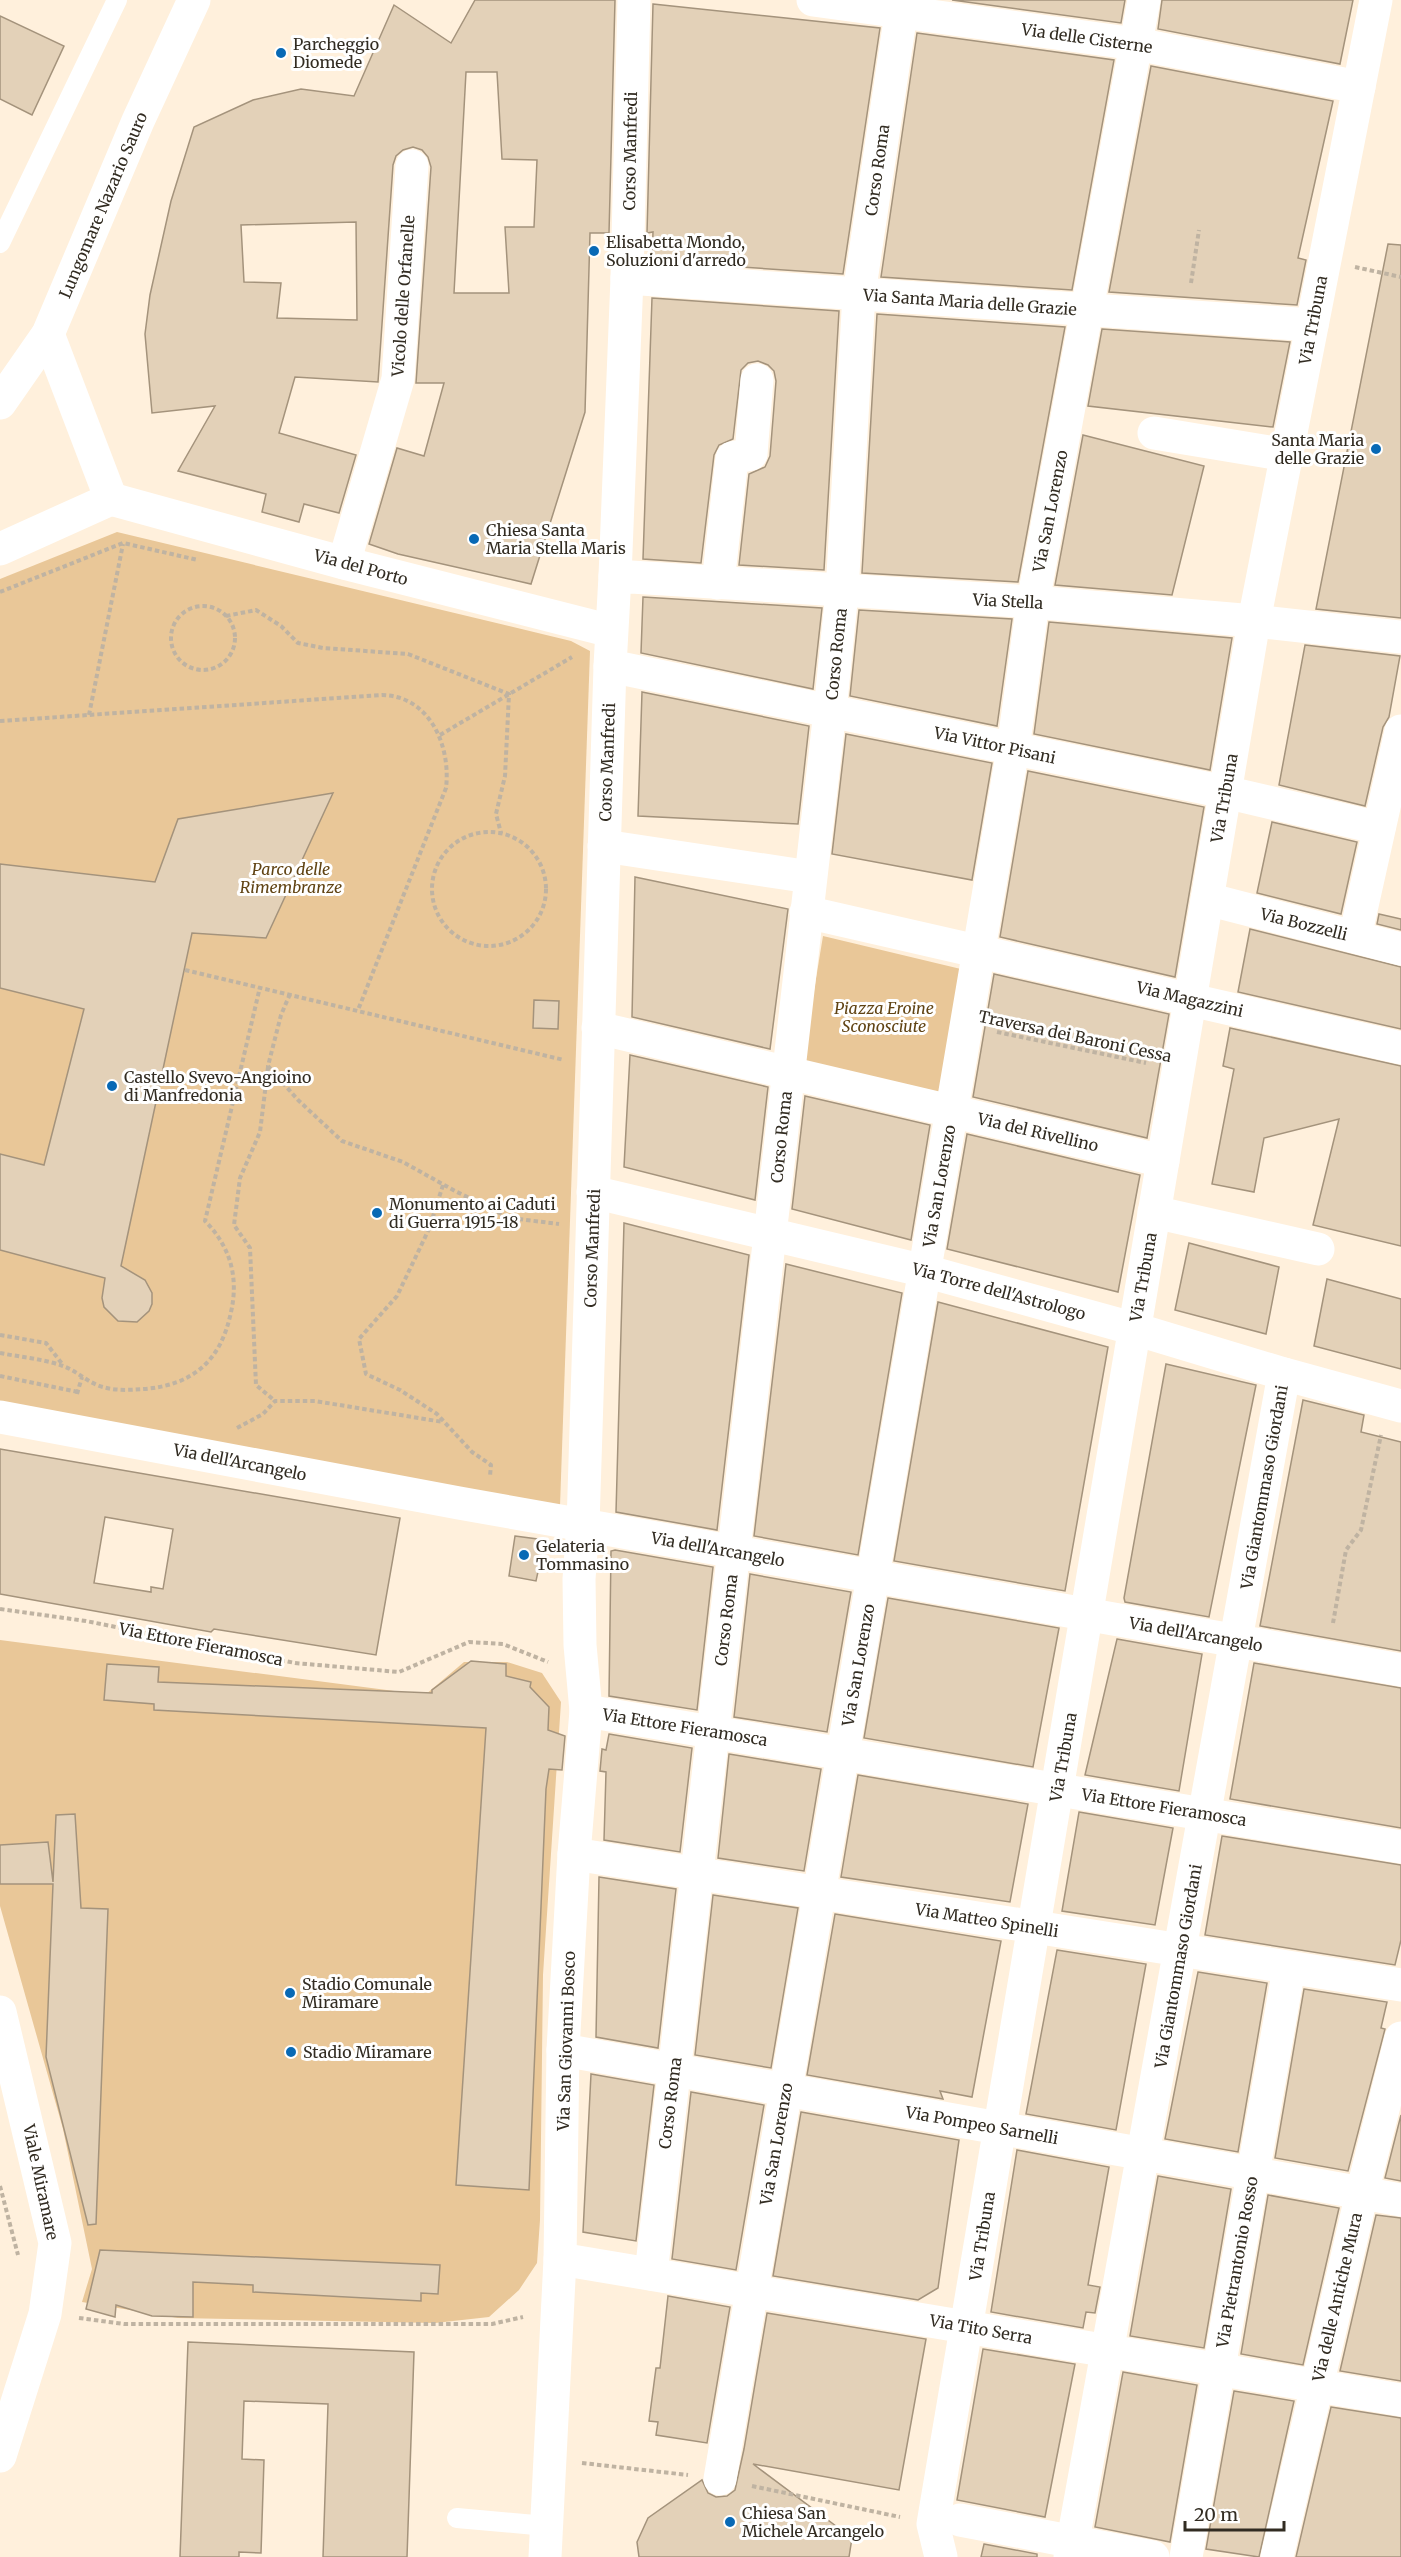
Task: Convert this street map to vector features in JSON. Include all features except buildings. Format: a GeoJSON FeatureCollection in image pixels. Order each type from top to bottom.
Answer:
{"type":"FeatureCollection","features":[{"type":"Feature","properties":{"kind":"street","name":"Lungomare Nazario Sauro"},"geometry":{"type":"LineString","coordinates":[[0,403],[48,334],[138,121],[194,0]]}},
{"type":"Feature","properties":{"kind":"street","name":"Corso Manfredi"},"geometry":{"type":"LineString","coordinates":[[583,1525],[611,631],[627,278],[634,0]]}},
{"type":"Feature","properties":{"kind":"street","name":"Via delle Cisterne"},"geometry":{"type":"LineString","coordinates":[[813,0],[901,5],[1136,44],[1359,87]]}},
{"type":"Feature","properties":{"kind":"street","name":"Via San Lorenzo"},"geometry":{"type":"LineString","coordinates":[[714,2478],[751,2290],[925,1271],[1013,749],[1032,602],[1144,0]]}},
{"type":"Feature","properties":{"kind":"street","name":"Via Tribuna"},"geometry":{"type":"LineString","coordinates":[[941,2557],[966,2326],[1254,621],[1376,0]]}},
{"type":"Feature","properties":{"kind":"street","name":"Corso Roma"},"geometry":{"type":"LineString","coordinates":[[651,2274],[830,711],[842,592],[859,294],[901,5]]}},
{"type":"Feature","properties":{"kind":"street","name":"Vicolo delle Orfanelle"},"geometry":{"type":"LineString","coordinates":[[344,563],[398,379],[412,166]]}},
{"type":"Feature","properties":{"kind":"street","name":"Via Santa Maria delle Grazie"},"geometry":{"type":"LineString","coordinates":[[627,278],[1312,325]]}},
{"type":"Feature","properties":{"kind":"street"},"geometry":{"type":"LineString","coordinates":[[0,549],[111,499],[48,334]]}},
{"type":"Feature","properties":{"kind":"street"},"geometry":{"type":"LineString","coordinates":[[718,583],[732,458],[751,454],[757,380]]}},
{"type":"Feature","properties":{"kind":"street"},"geometry":{"type":"LineString","coordinates":[[1154,433],[1287,455]]}},
{"type":"Feature","properties":{"kind":"street","name":"Via del Porto"},"geometry":{"type":"LineString","coordinates":[[111,499],[344,563],[611,631]]}},
{"type":"Feature","properties":{"kind":"street","name":"Via Stella"},"geometry":{"type":"LineString","coordinates":[[615,576],[842,592],[1032,602],[1254,621],[1401,637]]}},
{"type":"Feature","properties":{"kind":"street","name":"Via Vittor Pisani"},"geometry":{"type":"LineString","coordinates":[[610,666],[1226,792],[1379,828]]}},
{"type":"Feature","properties":{"kind":"street"},"geometry":{"type":"LineString","coordinates":[[1355,937],[1401,730]]}},
{"type":"Feature","properties":{"kind":"street"},"geometry":{"type":"LineString","coordinates":[[604,846],[810,877]]}},
{"type":"Feature","properties":{"kind":"street","name":"Via Bozzelli"},"geometry":{"type":"LineString","coordinates":[[1207,899],[1401,949]]}},
{"type":"Feature","properties":{"kind":"street","name":"Via Magazzini"},"geometry":{"type":"LineString","coordinates":[[806,912],[1401,1048]]}},
{"type":"Feature","properties":{"kind":"street","name":"Via del Rivellino"},"geometry":{"type":"LineString","coordinates":[[598,1028],[1163,1161]]}},
{"type":"Feature","properties":{"kind":"street","name":"Via Torre dell'Astrologo"},"geometry":{"type":"LineString","coordinates":[[593,1192],[925,1271],[1394,1404]]}},
{"type":"Feature","properties":{"kind":"street"},"geometry":{"type":"LineString","coordinates":[[1154,1212],[1318,1249]]}},
{"type":"Feature","properties":{"kind":"street","name":"Via Giantommaso Giordani"},"geometry":{"type":"LineString","coordinates":[[1072,2549],[1284,1374]]}},
{"type":"Feature","properties":{"kind":"street","name":"Via dell'Arcangelo"},"geometry":{"type":"LineString","coordinates":[[0,1417],[583,1525],[1401,1670]]}},
{"type":"Feature","properties":{"kind":"street","name":"Via San Giovanni Bosco"},"geometry":{"type":"LineString","coordinates":[[545,2541],[560,2259],[563,2050],[574,1854],[586,1711],[579,1623],[583,1525]]}},
{"type":"Feature","properties":{"kind":"street","name":"Via Ettore Fieramosca"},"geometry":{"type":"LineString","coordinates":[[586,1711],[1401,1847]]}},
{"type":"Feature","properties":{"kind":"street","name":"Via Matteo Spinelli"},"geometry":{"type":"LineString","coordinates":[[574,1854],[1401,1985]]}},
{"type":"Feature","properties":{"kind":"street","name":"Via Pietrantonio Rosso"},"geometry":{"type":"LineString","coordinates":[[1186,2557],[1289,1968]]}},
{"type":"Feature","properties":{"kind":"street","name":"Viale Miramare"},"geometry":{"type":"LineString","coordinates":[[0,2012],[56,2243],[45,2314],[0,2456]]}},
{"type":"Feature","properties":{"kind":"street","name":"Via delle Antiche Mura"},"geometry":{"type":"LineString","coordinates":[[1277,2557],[1316,2385],[1401,2038]]}},
{"type":"Feature","properties":{"kind":"street","name":"Via Pompeo Sarnelli"},"geometry":{"type":"LineString","coordinates":[[563,2050],[1401,2200]]}},
{"type":"Feature","properties":{"kind":"street","name":"Via Tito Serra"},"geometry":{"type":"LineString","coordinates":[[560,2259],[1401,2400]]}},
{"type":"Feature","properties":{"kind":"street"},"geometry":{"type":"LineString","coordinates":[[946,2522],[1072,2549],[1154,2557]]}},
{"type":"Feature","properties":{"kind":"lane"},"geometry":{"type":"LineString","coordinates":[[0,243],[117,0]]}},
{"type":"Feature","properties":{"kind":"lane"},"geometry":{"type":"LineString","coordinates":[[457,2518],[545,2541]]}},
{"type":"Feature","properties":{"kind":"path"},"geometry":{"type":"LineString","coordinates":[[1186,316],[1198,230]]}},
{"type":"Feature","properties":{"kind":"path"},"geometry":{"type":"LineString","coordinates":[[1325,261],[1401,277]]}},
{"type":"Feature","properties":{"kind":"path"},"geometry":{"type":"LineString","coordinates":[[89,715],[123,543]]}},
{"type":"Feature","properties":{"kind":"path"},"geometry":{"type":"LineString","coordinates":[[0,592],[123,543],[204,562]]}},
{"type":"Feature","properties":{"kind":"path"},"geometry":{"type":"LineString","coordinates":[[226,616],[236,635],[235,646],[223,664],[204,671],[193,669],[177,657],[171,637],[173,628],[186,611],[207,606],[226,616],[255,610],[281,626],[298,644],[408,654],[509,694]]}},
{"type":"Feature","properties":{"kind":"path"},"geometry":{"type":"LineString","coordinates":[[440,735],[580,652]]}},
{"type":"Feature","properties":{"kind":"path"},"geometry":{"type":"LineString","coordinates":[[501,833],[496,814],[504,776],[509,728],[509,694]]}},
{"type":"Feature","properties":{"kind":"path"},"geometry":{"type":"LineString","coordinates":[[0,721],[392,695],[413,703],[426,714],[440,735],[449,769],[446,788],[358,1010]]}},
{"type":"Feature","properties":{"kind":"path"},"geometry":{"type":"LineString","coordinates":[[481,832],[501,833],[518,839],[533,851],[543,868],[547,886],[545,905],[537,923],[523,936],[506,945],[487,947],[469,944],[452,934],[440,920],[433,902],[432,883],[437,865],[448,849],[463,837],[481,832]]}},
{"type":"Feature","properties":{"kind":"path"},"geometry":{"type":"LineString","coordinates":[[185,969],[566,1060]]}},
{"type":"Feature","properties":{"kind":"path"},"geometry":{"type":"LineString","coordinates":[[0,1353],[63,1366],[103,1387],[129,1390],[161,1388],[187,1380],[211,1359],[228,1329],[234,1302],[233,1276],[229,1255],[219,1235],[205,1221],[260,987]]}},
{"type":"Feature","properties":{"kind":"path"},"geometry":{"type":"LineString","coordinates":[[291,994],[281,1015],[268,1066],[260,1132],[240,1178],[234,1225],[250,1248],[256,1385],[275,1401],[315,1401],[444,1422]]}},
{"type":"Feature","properties":{"kind":"path","name":"Traversa dei Baroni Cessa"},"geometry":{"type":"LineString","coordinates":[[966,1025],[1179,1070]]}},
{"type":"Feature","properties":{"kind":"path"},"geometry":{"type":"LineString","coordinates":[[566,1072],[567,1048]]}},
{"type":"Feature","properties":{"kind":"path"},"geometry":{"type":"LineString","coordinates":[[268,1066],[298,1100],[342,1142],[403,1162],[443,1185],[510,1218],[560,1224]]}},
{"type":"Feature","properties":{"kind":"path"},"geometry":{"type":"LineString","coordinates":[[443,1185],[429,1229],[397,1296],[358,1339],[366,1374],[400,1390],[437,1414],[472,1452],[491,1465],[490,1483]]}},
{"type":"Feature","properties":{"kind":"path"},"geometry":{"type":"LineString","coordinates":[[560,1236],[561,1212]]}},
{"type":"Feature","properties":{"kind":"path"},"geometry":{"type":"LineString","coordinates":[[0,1335],[46,1343],[63,1366]]}},
{"type":"Feature","properties":{"kind":"path"},"geometry":{"type":"LineString","coordinates":[[0,1376],[78,1392]]}},
{"type":"Feature","properties":{"kind":"path"},"geometry":{"type":"LineString","coordinates":[[232,1431],[263,1414],[275,1401]]}},
{"type":"Feature","properties":{"kind":"path"},"geometry":{"type":"LineString","coordinates":[[1327,1657],[1346,1550],[1361,1530],[1394,1404]]}},
{"type":"Feature","properties":{"kind":"path","name":"Via Ettore Fieramosca"},"geometry":{"type":"LineString","coordinates":[[0,1609],[86,1621],[295,1663],[399,1672],[469,1642],[503,1644],[559,1666]]}},
{"type":"Feature","properties":{"kind":"path"},"geometry":{"type":"LineString","coordinates":[[0,2186],[20,2264]]}},
{"type":"Feature","properties":{"kind":"path"},"geometry":{"type":"LineString","coordinates":[[45,2314],[124,2324],[492,2325],[558,2309]]}},
{"type":"Feature","properties":{"kind":"path"},"geometry":{"type":"LineString","coordinates":[[550,2459],[714,2478],[946,2522]]}},
{"type":"Feature","properties":{"kind":"green space","name":"Parco delle Rimembranze"},"geometry":{"type":"Polygon","coordinates":[[[117,532],[571,641],[590,651],[560,1506],[0,1410],[0,579],[117,532]]]}},
{"type":"Feature","properties":{"kind":"green space","name":"Piazza Eroine Sconosciute"},"geometry":{"type":"Polygon","coordinates":[[[823,936],[965,970],[942,1098],[802,1064],[823,936]]]}},
{"type":"Feature","properties":{"kind":"green space","name":"Stadio Miramare"},"geometry":{"type":"Polygon","coordinates":[[[0,1640],[425,1695],[464,1662],[507,1662],[542,1673],[561,1702],[543,1975],[540,2220],[537,2263],[519,2290],[489,2317],[435,2323],[178,2318],[82,2302],[92,2269],[63,2129],[0,1906],[0,1640]]]}},
{"type":"Feature","properties":{"kind":"place","name":"Parcheggio Diomede"},"geometry":{"type":"Point","coordinates":[281,53]}},
{"type":"Feature","properties":{"kind":"place","name":"Elisabetta Mondo, Soluzioni d'arredo"},"geometry":{"type":"Point","coordinates":[594,251]}},
{"type":"Feature","properties":{"kind":"place","name":"Santa Maria delle Grazie"},"geometry":{"type":"Point","coordinates":[1376,449]}},
{"type":"Feature","properties":{"kind":"place","name":"Chiesa Santa Maria Stella Maris"},"geometry":{"type":"Point","coordinates":[474,539]}},
{"type":"Feature","properties":{"kind":"place","name":"Castello Svevo-Angioino di Manfredonia"},"geometry":{"type":"Point","coordinates":[112,1086]}},
{"type":"Feature","properties":{"kind":"place","name":"Monumento ai Caduti di Guerra 1915-18"},"geometry":{"type":"Point","coordinates":[377,1213]}},
{"type":"Feature","properties":{"kind":"place","name":"Gelateria Tommasino"},"geometry":{"type":"Point","coordinates":[524,1555]}},
{"type":"Feature","properties":{"kind":"place","name":"Stadio Comunale Miramare"},"geometry":{"type":"Point","coordinates":[290,1993]}},
{"type":"Feature","properties":{"kind":"place","name":"Stadio Miramare"},"geometry":{"type":"Point","coordinates":[291,2052]}},
{"type":"Feature","properties":{"kind":"place","name":"Chiesa San Michele Arcangelo"},"geometry":{"type":"Point","coordinates":[730,2522]}}]}
